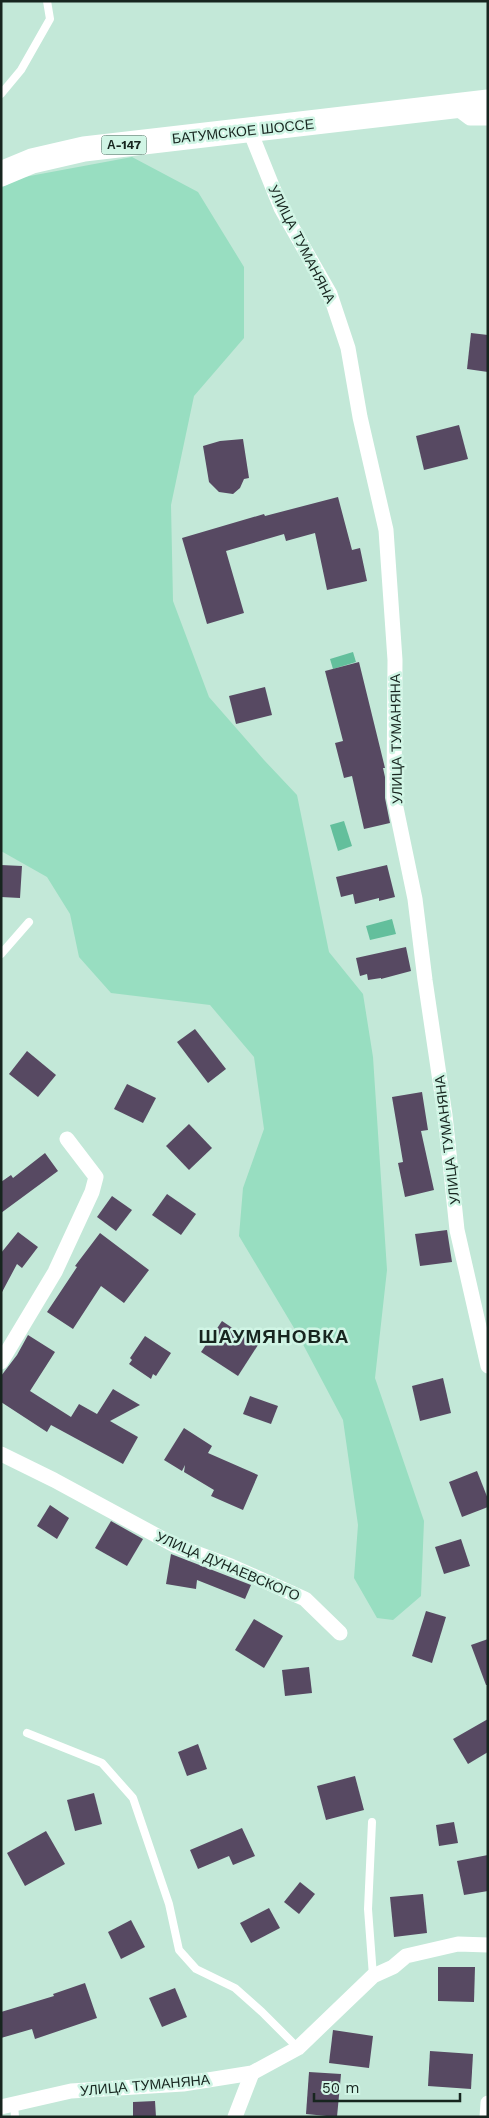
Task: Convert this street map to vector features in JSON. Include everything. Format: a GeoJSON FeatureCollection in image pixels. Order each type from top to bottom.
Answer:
{"type":"FeatureCollection","features":[{"type":"Feature","properties":{"kind":"highway","name":"БАТУМСКОЕ ШОССЕ"},"geometry":{"type":"LineString","coordinates":[[1,174],[32,161],[84,149],[488,102]]}},
{"type":"Feature","properties":{"kind":"street"},"geometry":{"type":"LineString","coordinates":[[461,106],[462,112],[470,118],[488,118]]}},
{"type":"Feature","properties":{"kind":"street","name":"УЛИЦА ТУМАНЯНА"},"geometry":{"type":"LineString","coordinates":[[250,131],[281,208],[330,294],[348,348],[360,417],[386,530],[395,660],[394,798],[415,899],[445,1115],[457,1230],[488,1366]]}},
{"type":"Feature","properties":{"kind":"street"},"geometry":{"type":"LineString","coordinates":[[1,1362],[55,1272],[92,1192],[96,1177],[67,1139]]}},
{"type":"Feature","properties":{"kind":"street","name":"УЛИЦА ДУНАЕВСКОГО"},"geometry":{"type":"LineString","coordinates":[[1,1454],[54,1480],[174,1546],[231,1566],[305,1599],[340,1633]]}},
{"type":"Feature","properties":{"kind":"street","name":"УЛИЦА ТУМАНЯНА"},"geometry":{"type":"LineString","coordinates":[[10,2109],[71,2091],[183,2084],[252,2072],[298,2048],[373,1976],[411,1955],[458,1944],[488,1945]]}},
{"type":"Feature","properties":{"kind":"street"},"geometry":{"type":"LineString","coordinates":[[236,2117],[252,2072]]}},
{"type":"Feature","properties":{"kind":"street"},"geometry":{"type":"LineString","coordinates":[[487,2117],[488,2103]]}},
{"type":"Feature","properties":{"kind":"lane"},"geometry":{"type":"LineString","coordinates":[[1,94],[21,70],[50,19],[48,1]]}},
{"type":"Feature","properties":{"kind":"lane"},"geometry":{"type":"LineString","coordinates":[[1,954],[29,922]]}},
{"type":"Feature","properties":{"kind":"lane"},"geometry":{"type":"LineString","coordinates":[[27,1733],[102,1763],[133,1798],[169,1904],[180,1950],[196,1969],[235,1988],[298,2048]]}},
{"type":"Feature","properties":{"kind":"lane"},"geometry":{"type":"LineString","coordinates":[[372,1822],[368,1909],[373,1976]]}},
{"type":"Feature","properties":{"kind":"shaded area"},"geometry":{"type":"Polygon","coordinates":[[[132,157],[198,192],[244,267],[244,338],[194,396],[171,505],[173,601],[209,697],[297,795],[329,952],[363,994],[373,1057],[387,1270],[375,1378],[424,1521],[421,1596],[393,1620],[377,1618],[354,1578],[358,1525],[343,1420],[297,1333],[239,1236],[243,1188],[264,1129],[254,1057],[210,1005],[111,993],[79,957],[70,914],[47,877],[1,851],[1,188],[19,178],[132,157]]]}},
{"type":"Feature","properties":{"kind":"shaded area"},"geometry":{"type":"Polygon","coordinates":[[[353,652],[356,662],[333,669],[330,659],[353,652]]]}},
{"type":"Feature","properties":{"kind":"shaded area"},"geometry":{"type":"Polygon","coordinates":[[[344,821],[352,846],[338,851],[330,825],[344,821]]]}},
{"type":"Feature","properties":{"kind":"shaded area"},"geometry":{"type":"Polygon","coordinates":[[[392,919],[396,934],[370,940],[366,926],[392,919]]]}},
{"type":"Feature","properties":{"kind":"building"},"geometry":{"type":"Polygon","coordinates":[[[471,333],[488,335],[488,372],[467,369],[471,333]]]}},
{"type":"Feature","properties":{"kind":"building"},"geometry":{"type":"Polygon","coordinates":[[[459,425],[468,459],[424,470],[416,436],[459,425]]]}},
{"type":"Feature","properties":{"kind":"building"},"geometry":{"type":"Polygon","coordinates":[[[243,439],[249,478],[244,479],[240,488],[233,494],[219,492],[209,482],[203,446],[220,441],[243,439]]]}},
{"type":"Feature","properties":{"kind":"building"},"geometry":{"type":"Polygon","coordinates":[[[338,497],[352,550],[360,548],[367,581],[327,590],[315,533],[286,541],[284,534],[226,551],[244,613],[207,624],[182,538],[264,514],[265,516],[338,497]]]}},
{"type":"Feature","properties":{"kind":"building"},"geometry":{"type":"Polygon","coordinates":[[[359,662],[385,768],[383,768],[385,798],[390,823],[364,829],[352,776],[344,778],[335,743],[343,741],[325,671],[359,662]]]}},
{"type":"Feature","properties":{"kind":"building"},"geometry":{"type":"Polygon","coordinates":[[[265,687],[272,715],[236,724],[229,696],[265,687]]]}},
{"type":"Feature","properties":{"kind":"building"},"geometry":{"type":"Polygon","coordinates":[[[1,865],[22,866],[20,898],[1,897],[1,865]]]}},
{"type":"Feature","properties":{"kind":"building"},"geometry":{"type":"Polygon","coordinates":[[[387,865],[395,897],[379,901],[379,898],[355,904],[353,894],[341,897],[336,877],[387,865]]]}},
{"type":"Feature","properties":{"kind":"building"},"geometry":{"type":"Polygon","coordinates":[[[406,947],[411,971],[381,979],[368,980],[367,974],[360,976],[356,958],[406,947]]]}},
{"type":"Feature","properties":{"kind":"building"},"geometry":{"type":"Polygon","coordinates":[[[195,1029],[226,1069],[208,1083],[177,1042],[195,1029]]]}},
{"type":"Feature","properties":{"kind":"building"},"geometry":{"type":"Polygon","coordinates":[[[27,1051],[56,1075],[38,1097],[9,1074],[27,1051]]]}},
{"type":"Feature","properties":{"kind":"building"},"geometry":{"type":"Polygon","coordinates":[[[127,1084],[156,1098],[143,1123],[114,1109],[127,1084]]]}},
{"type":"Feature","properties":{"kind":"building"},"geometry":{"type":"Polygon","coordinates":[[[422,1092],[428,1130],[421,1131],[434,1190],[405,1197],[398,1163],[403,1162],[392,1097],[422,1092]]]}},
{"type":"Feature","properties":{"kind":"building"},"geometry":{"type":"Polygon","coordinates":[[[189,1124],[212,1148],[189,1170],[166,1146],[189,1124]]]}},
{"type":"Feature","properties":{"kind":"building"},"geometry":{"type":"Polygon","coordinates":[[[45,1153],[58,1171],[1,1213],[1,1182],[11,1175],[13,1178],[45,1153]]]}},
{"type":"Feature","properties":{"kind":"building"},"geometry":{"type":"Polygon","coordinates":[[[167,1194],[196,1214],[181,1235],[152,1215],[167,1194]]]}},
{"type":"Feature","properties":{"kind":"building"},"geometry":{"type":"Polygon","coordinates":[[[112,1196],[132,1210],[116,1231],[97,1217],[112,1196]]]}},
{"type":"Feature","properties":{"kind":"building"},"geometry":{"type":"Polygon","coordinates":[[[447,1230],[452,1262],[420,1266],[415,1234],[447,1230]]]}},
{"type":"Feature","properties":{"kind":"building"},"geometry":{"type":"Polygon","coordinates":[[[18,1232],[38,1247],[22,1268],[17,1264],[1,1294],[1,1253],[18,1232]]]}},
{"type":"Feature","properties":{"kind":"building"},"geometry":{"type":"Polygon","coordinates":[[[100,1233],[149,1270],[124,1303],[101,1286],[73,1329],[47,1312],[77,1267],[75,1266],[100,1233]]]}},
{"type":"Feature","properties":{"kind":"building"},"geometry":{"type":"Polygon","coordinates":[[[222,1321],[258,1345],[238,1376],[201,1352],[222,1321]]]}},
{"type":"Feature","properties":{"kind":"building"},"geometry":{"type":"Polygon","coordinates":[[[28,1335],[55,1352],[30,1391],[71,1417],[79,1404],[97,1414],[113,1389],[140,1405],[110,1421],[138,1437],[123,1464],[51,1425],[47,1432],[1,1402],[1,1376],[17,1355],[28,1335]]]}},
{"type":"Feature","properties":{"kind":"building"},"geometry":{"type":"Polygon","coordinates":[[[145,1336],[171,1353],[156,1376],[153,1374],[151,1379],[129,1364],[132,1360],[130,1358],[145,1336]]]}},
{"type":"Feature","properties":{"kind":"building"},"geometry":{"type":"Polygon","coordinates":[[[443,1378],[451,1413],[420,1421],[412,1386],[443,1378]]]}},
{"type":"Feature","properties":{"kind":"building"},"geometry":{"type":"Polygon","coordinates":[[[250,1396],[278,1406],[271,1424],[243,1414],[250,1396]]]}},
{"type":"Feature","properties":{"kind":"building"},"geometry":{"type":"Polygon","coordinates":[[[184,1428],[212,1446],[208,1453],[258,1475],[243,1510],[211,1496],[214,1490],[184,1472],[185,1465],[182,1471],[164,1460],[184,1428]]]}},
{"type":"Feature","properties":{"kind":"building"},"geometry":{"type":"Polygon","coordinates":[[[477,1471],[488,1499],[488,1507],[462,1517],[449,1482],[477,1471]]]}},
{"type":"Feature","properties":{"kind":"building"},"geometry":{"type":"Polygon","coordinates":[[[50,1505],[69,1518],[57,1539],[37,1526],[50,1505]]]}},
{"type":"Feature","properties":{"kind":"building"},"geometry":{"type":"Polygon","coordinates":[[[111,1521],[143,1539],[127,1566],[95,1548],[111,1521]]]}},
{"type":"Feature","properties":{"kind":"building"},"geometry":{"type":"Polygon","coordinates":[[[461,1539],[470,1566],[444,1574],[435,1547],[461,1539]]]}},
{"type":"Feature","properties":{"kind":"building"},"geometry":{"type":"Polygon","coordinates":[[[171,1554],[251,1585],[245,1599],[197,1580],[196,1589],[166,1584],[171,1554]]]}},
{"type":"Feature","properties":{"kind":"building"},"geometry":{"type":"Polygon","coordinates":[[[426,1611],[446,1617],[432,1663],[412,1656],[426,1611]]]}},
{"type":"Feature","properties":{"kind":"building"},"geometry":{"type":"Polygon","coordinates":[[[254,1619],[283,1636],[264,1668],[235,1650],[254,1619]]]}},
{"type":"Feature","properties":{"kind":"building"},"geometry":{"type":"Polygon","coordinates":[[[488,1639],[488,1685],[486,1685],[471,1645],[488,1639]]]}},
{"type":"Feature","properties":{"kind":"building"},"geometry":{"type":"Polygon","coordinates":[[[309,1667],[312,1693],[285,1696],[282,1670],[309,1667]]]}},
{"type":"Feature","properties":{"kind":"building"},"geometry":{"type":"Polygon","coordinates":[[[488,1719],[488,1752],[468,1764],[453,1739],[488,1719]]]}},
{"type":"Feature","properties":{"kind":"building"},"geometry":{"type":"Polygon","coordinates":[[[198,1744],[207,1769],[187,1776],[178,1752],[198,1744]]]}},
{"type":"Feature","properties":{"kind":"building"},"geometry":{"type":"Polygon","coordinates":[[[355,1776],[364,1810],[326,1820],[317,1786],[355,1776]]]}},
{"type":"Feature","properties":{"kind":"building"},"geometry":{"type":"Polygon","coordinates":[[[94,1793],[102,1824],[75,1831],[67,1800],[94,1793]]]}},
{"type":"Feature","properties":{"kind":"building"},"geometry":{"type":"Polygon","coordinates":[[[454,1822],[458,1843],[439,1846],[436,1825],[454,1822]]]}},
{"type":"Feature","properties":{"kind":"building"},"geometry":{"type":"Polygon","coordinates":[[[242,1828],[255,1856],[233,1865],[229,1856],[198,1869],[190,1850],[242,1828]]]}},
{"type":"Feature","properties":{"kind":"building"},"geometry":{"type":"Polygon","coordinates":[[[46,1831],[65,1864],[25,1886],[7,1853],[46,1831]]]}},
{"type":"Feature","properties":{"kind":"building"},"geometry":{"type":"Polygon","coordinates":[[[488,1855],[488,1891],[464,1895],[457,1861],[488,1855]]]}},
{"type":"Feature","properties":{"kind":"building"},"geometry":{"type":"Polygon","coordinates":[[[300,1882],[315,1894],[299,1914],[284,1902],[300,1882]]]}},
{"type":"Feature","properties":{"kind":"building"},"geometry":{"type":"Polygon","coordinates":[[[423,1894],[427,1933],[394,1937],[390,1897],[423,1894]]]}},
{"type":"Feature","properties":{"kind":"building"},"geometry":{"type":"Polygon","coordinates":[[[269,1908],[280,1928],[251,1943],[240,1923],[269,1908]]]}},
{"type":"Feature","properties":{"kind":"building"},"geometry":{"type":"Polygon","coordinates":[[[131,1920],[145,1947],[121,1959],[108,1932],[131,1920]]]}},
{"type":"Feature","properties":{"kind":"building"},"geometry":{"type":"Polygon","coordinates":[[[438,1967],[475,1967],[474,2002],[438,2001],[438,1967]]]}},
{"type":"Feature","properties":{"kind":"building"},"geometry":{"type":"Polygon","coordinates":[[[85,1983],[97,2018],[35,2039],[32,2029],[1,2038],[1,2012],[54,1996],[53,1994],[85,1983]]]}},
{"type":"Feature","properties":{"kind":"building"},"geometry":{"type":"Polygon","coordinates":[[[175,1988],[187,2017],[162,2027],[149,1998],[175,1988]]]}},
{"type":"Feature","properties":{"kind":"building"},"geometry":{"type":"Polygon","coordinates":[[[333,2030],[373,2036],[369,2068],[329,2063],[333,2030]]]}},
{"type":"Feature","properties":{"kind":"building"},"geometry":{"type":"Polygon","coordinates":[[[430,2051],[473,2054],[471,2089],[428,2086],[430,2051]]]}},
{"type":"Feature","properties":{"kind":"building"},"geometry":{"type":"Polygon","coordinates":[[[309,2072],[341,2074],[337,2117],[306,2114],[309,2072]]]}},
{"type":"Feature","properties":{"kind":"building"},"geometry":{"type":"Polygon","coordinates":[[[155,2101],[156,2117],[133,2117],[133,2102],[155,2101]]]}},
{"type":"Feature","properties":{"kind":"district","name":"ШАУМЯНОВКА"},"geometry":{"type":"Point","coordinates":[274,1336]}}]}
